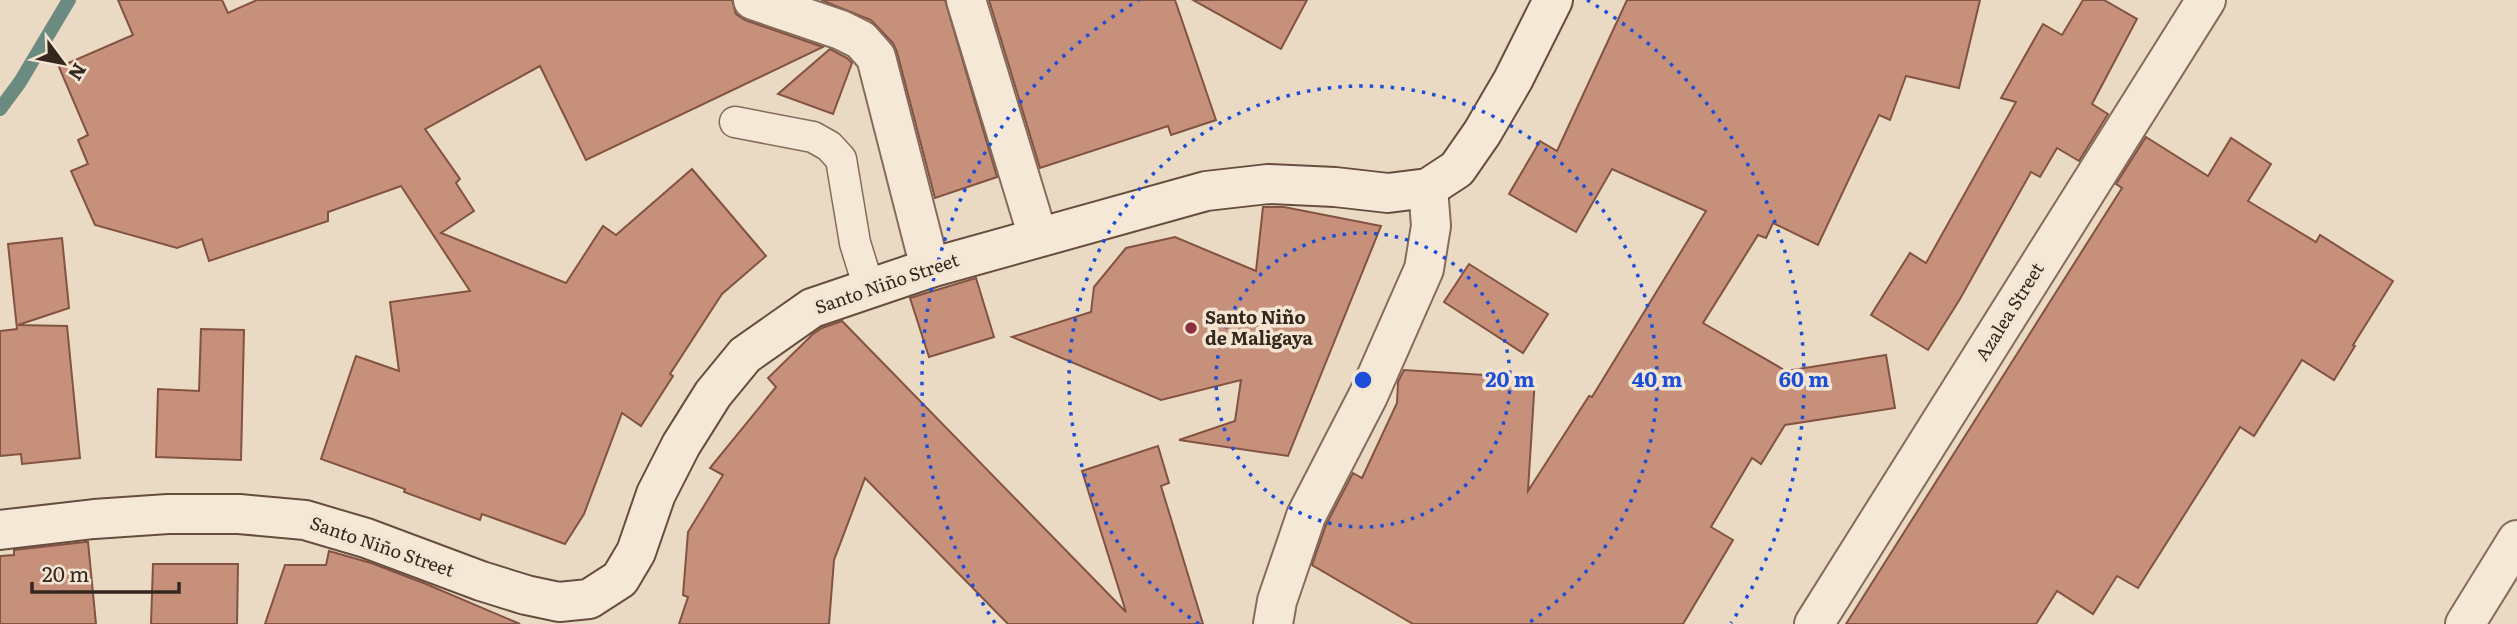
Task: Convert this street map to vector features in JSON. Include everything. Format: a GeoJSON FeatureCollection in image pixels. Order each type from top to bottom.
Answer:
{"type":"FeatureCollection","features":[{"type":"Feature","properties":{"kind":"street"},"geometry":{"type":"LineString","coordinates":[[753,0],[841,30],[861,40],[876,57],[930,268]]}},
{"type":"Feature","properties":{"kind":"street"},"geometry":{"type":"LineString","coordinates":[[966,0],[1038,237]]}},
{"type":"Feature","properties":{"kind":"street","name":"Santo Niño Street"},"geometry":{"type":"LineString","coordinates":[[0,530],[168,514],[239,514],[305,520],[366,538],[481,582],[594,612],[620,579],[636,552],[656,494],[681,445],[713,394],[745,355],[812,308],[930,268],[1206,191],[1268,184],[1388,193],[1427,188],[1457,169],[1482,133],[1553,0]]}},
{"type":"Feature","properties":{"kind":"street","name":"Azalea Street"},"geometry":{"type":"LineString","coordinates":[[1814,624],[2206,0]]}},
{"type":"Feature","properties":{"kind":"street"},"geometry":{"type":"LineString","coordinates":[[1273,624],[1277,601],[1306,516],[1368,396],[1424,269],[1431,226],[1427,188]]}},
{"type":"Feature","properties":{"kind":"street"},"geometry":{"type":"LineString","coordinates":[[2465,624],[2517,540]]}},
{"type":"Feature","properties":{"kind":"lane"},"geometry":{"type":"LineString","coordinates":[[735,122],[813,137],[829,146],[841,159],[855,243],[869,288]]}},
{"type":"Feature","properties":{"kind":"building"},"geometry":{"type":"Polygon","coordinates":[[[118,0],[222,0],[228,13],[257,0],[732,0],[736,14],[745,20],[823,47],[586,160],[540,66],[425,129],[460,179],[456,183],[474,211],[441,233],[566,283],[603,226],[616,235],[692,169],[766,256],[722,294],[670,374],[673,376],[641,426],[622,413],[584,514],[565,544],[482,514],[480,520],[321,459],[356,356],[399,371],[390,302],[470,291],[401,186],[328,212],[328,221],[209,261],[202,239],[177,248],[95,225],[71,171],[88,164],[78,140],[88,135],[59,67],[133,35],[118,0]]]}},
{"type":"Feature","properties":{"kind":"building"},"geometry":{"type":"Polygon","coordinates":[[[821,0],[945,0],[997,177],[935,198],[893,43],[871,20],[821,0]]]}},
{"type":"Feature","properties":{"kind":"building"},"geometry":{"type":"Polygon","coordinates":[[[989,0],[1175,0],[1216,120],[1171,135],[1168,126],[1040,168],[989,0]]]}},
{"type":"Feature","properties":{"kind":"building"},"geometry":{"type":"Polygon","coordinates":[[[1193,0],[1307,0],[1281,49],[1193,0]]]}},
{"type":"Feature","properties":{"kind":"building"},"geometry":{"type":"Polygon","coordinates":[[[1627,0],[1980,0],[1959,88],[1906,76],[1890,120],[1879,115],[1818,245],[1773,223],[1766,238],[1758,235],[1703,323],[1786,371],[1886,355],[1895,408],[1785,425],[1761,464],[1752,458],[1711,527],[1733,540],[1683,624],[1413,624],[1312,565],[1326,525],[1353,473],[1362,478],[1397,403],[1398,382],[1404,370],[1535,378],[1528,491],[1589,396],[1592,397],[1706,211],[1612,169],[1576,232],[1509,194],[1540,141],[1557,151],[1627,0]]]}},
{"type":"Feature","properties":{"kind":"building"},"geometry":{"type":"Polygon","coordinates":[[[2083,0],[2104,0],[2137,19],[2092,104],[2108,114],[2079,161],[2057,148],[2040,177],[2031,172],[1960,299],[1928,350],[1871,315],[1910,253],[1926,263],[2016,102],[2001,98],[2043,24],[2062,35],[2083,0]]]}},
{"type":"Feature","properties":{"kind":"building"},"geometry":{"type":"Polygon","coordinates":[[[830,49],[852,63],[833,114],[778,94],[830,49]]]}},
{"type":"Feature","properties":{"kind":"building"},"geometry":{"type":"Polygon","coordinates":[[[2146,137],[2208,176],[2231,138],[2271,164],[2248,201],[2316,242],[2320,235],[2393,281],[2353,345],[2355,346],[2334,380],[2302,360],[2254,436],[2240,427],[2138,588],[2117,576],[2093,614],[2057,591],[2036,624],[1846,624],[2122,188],[2116,184],[2146,137]]]}},
{"type":"Feature","properties":{"kind":"building"},"geometry":{"type":"Polygon","coordinates":[[[1263,207],[1284,207],[1381,226],[1288,456],[1179,440],[1235,421],[1241,380],[1161,400],[1012,337],[1091,312],[1094,287],[1126,248],[1175,237],[1256,271],[1263,207]]]}},
{"type":"Feature","properties":{"kind":"building"},"geometry":{"type":"Polygon","coordinates":[[[62,238],[69,308],[18,325],[67,326],[80,458],[22,464],[21,454],[0,456],[0,331],[17,329],[8,244],[62,238]]]}},
{"type":"Feature","properties":{"kind":"building"},"geometry":{"type":"Polygon","coordinates":[[[1469,264],[1548,314],[1523,353],[1444,302],[1469,264]]]}},
{"type":"Feature","properties":{"kind":"building"},"geometry":{"type":"Polygon","coordinates":[[[976,278],[994,337],[929,357],[910,298],[976,278]]]}},
{"type":"Feature","properties":{"kind":"building"},"geometry":{"type":"Polygon","coordinates":[[[842,321],[1126,612],[1082,471],[1158,446],[1169,483],[1161,486],[1203,624],[1008,624],[865,478],[834,560],[829,624],[679,624],[688,597],[683,595],[688,532],[723,475],[710,468],[776,387],[768,378],[813,334],[842,321]]]}},
{"type":"Feature","properties":{"kind":"building"},"geometry":{"type":"Polygon","coordinates":[[[201,329],[244,330],[241,460],[156,457],[158,389],[199,391],[201,329]]]}},
{"type":"Feature","properties":{"kind":"building"},"geometry":{"type":"Polygon","coordinates":[[[88,542],[96,624],[0,624],[0,556],[14,555],[14,550],[88,542]]]}},
{"type":"Feature","properties":{"kind":"building"},"geometry":{"type":"Polygon","coordinates":[[[329,551],[371,563],[426,584],[520,624],[265,624],[285,565],[326,565],[329,551]]]}},
{"type":"Feature","properties":{"kind":"building"},"geometry":{"type":"Polygon","coordinates":[[[153,564],[238,564],[237,624],[151,624],[153,564]]]}},
{"type":"Feature","properties":{"kind":"waterway"},"geometry":{"type":"LineString","coordinates":[[0,109],[20,82],[69,0]]}},
{"type":"Feature","properties":{"kind":"place","name":"Santo Niño de Maligaya"},"geometry":{"type":"Point","coordinates":[1191,328]}}]}
